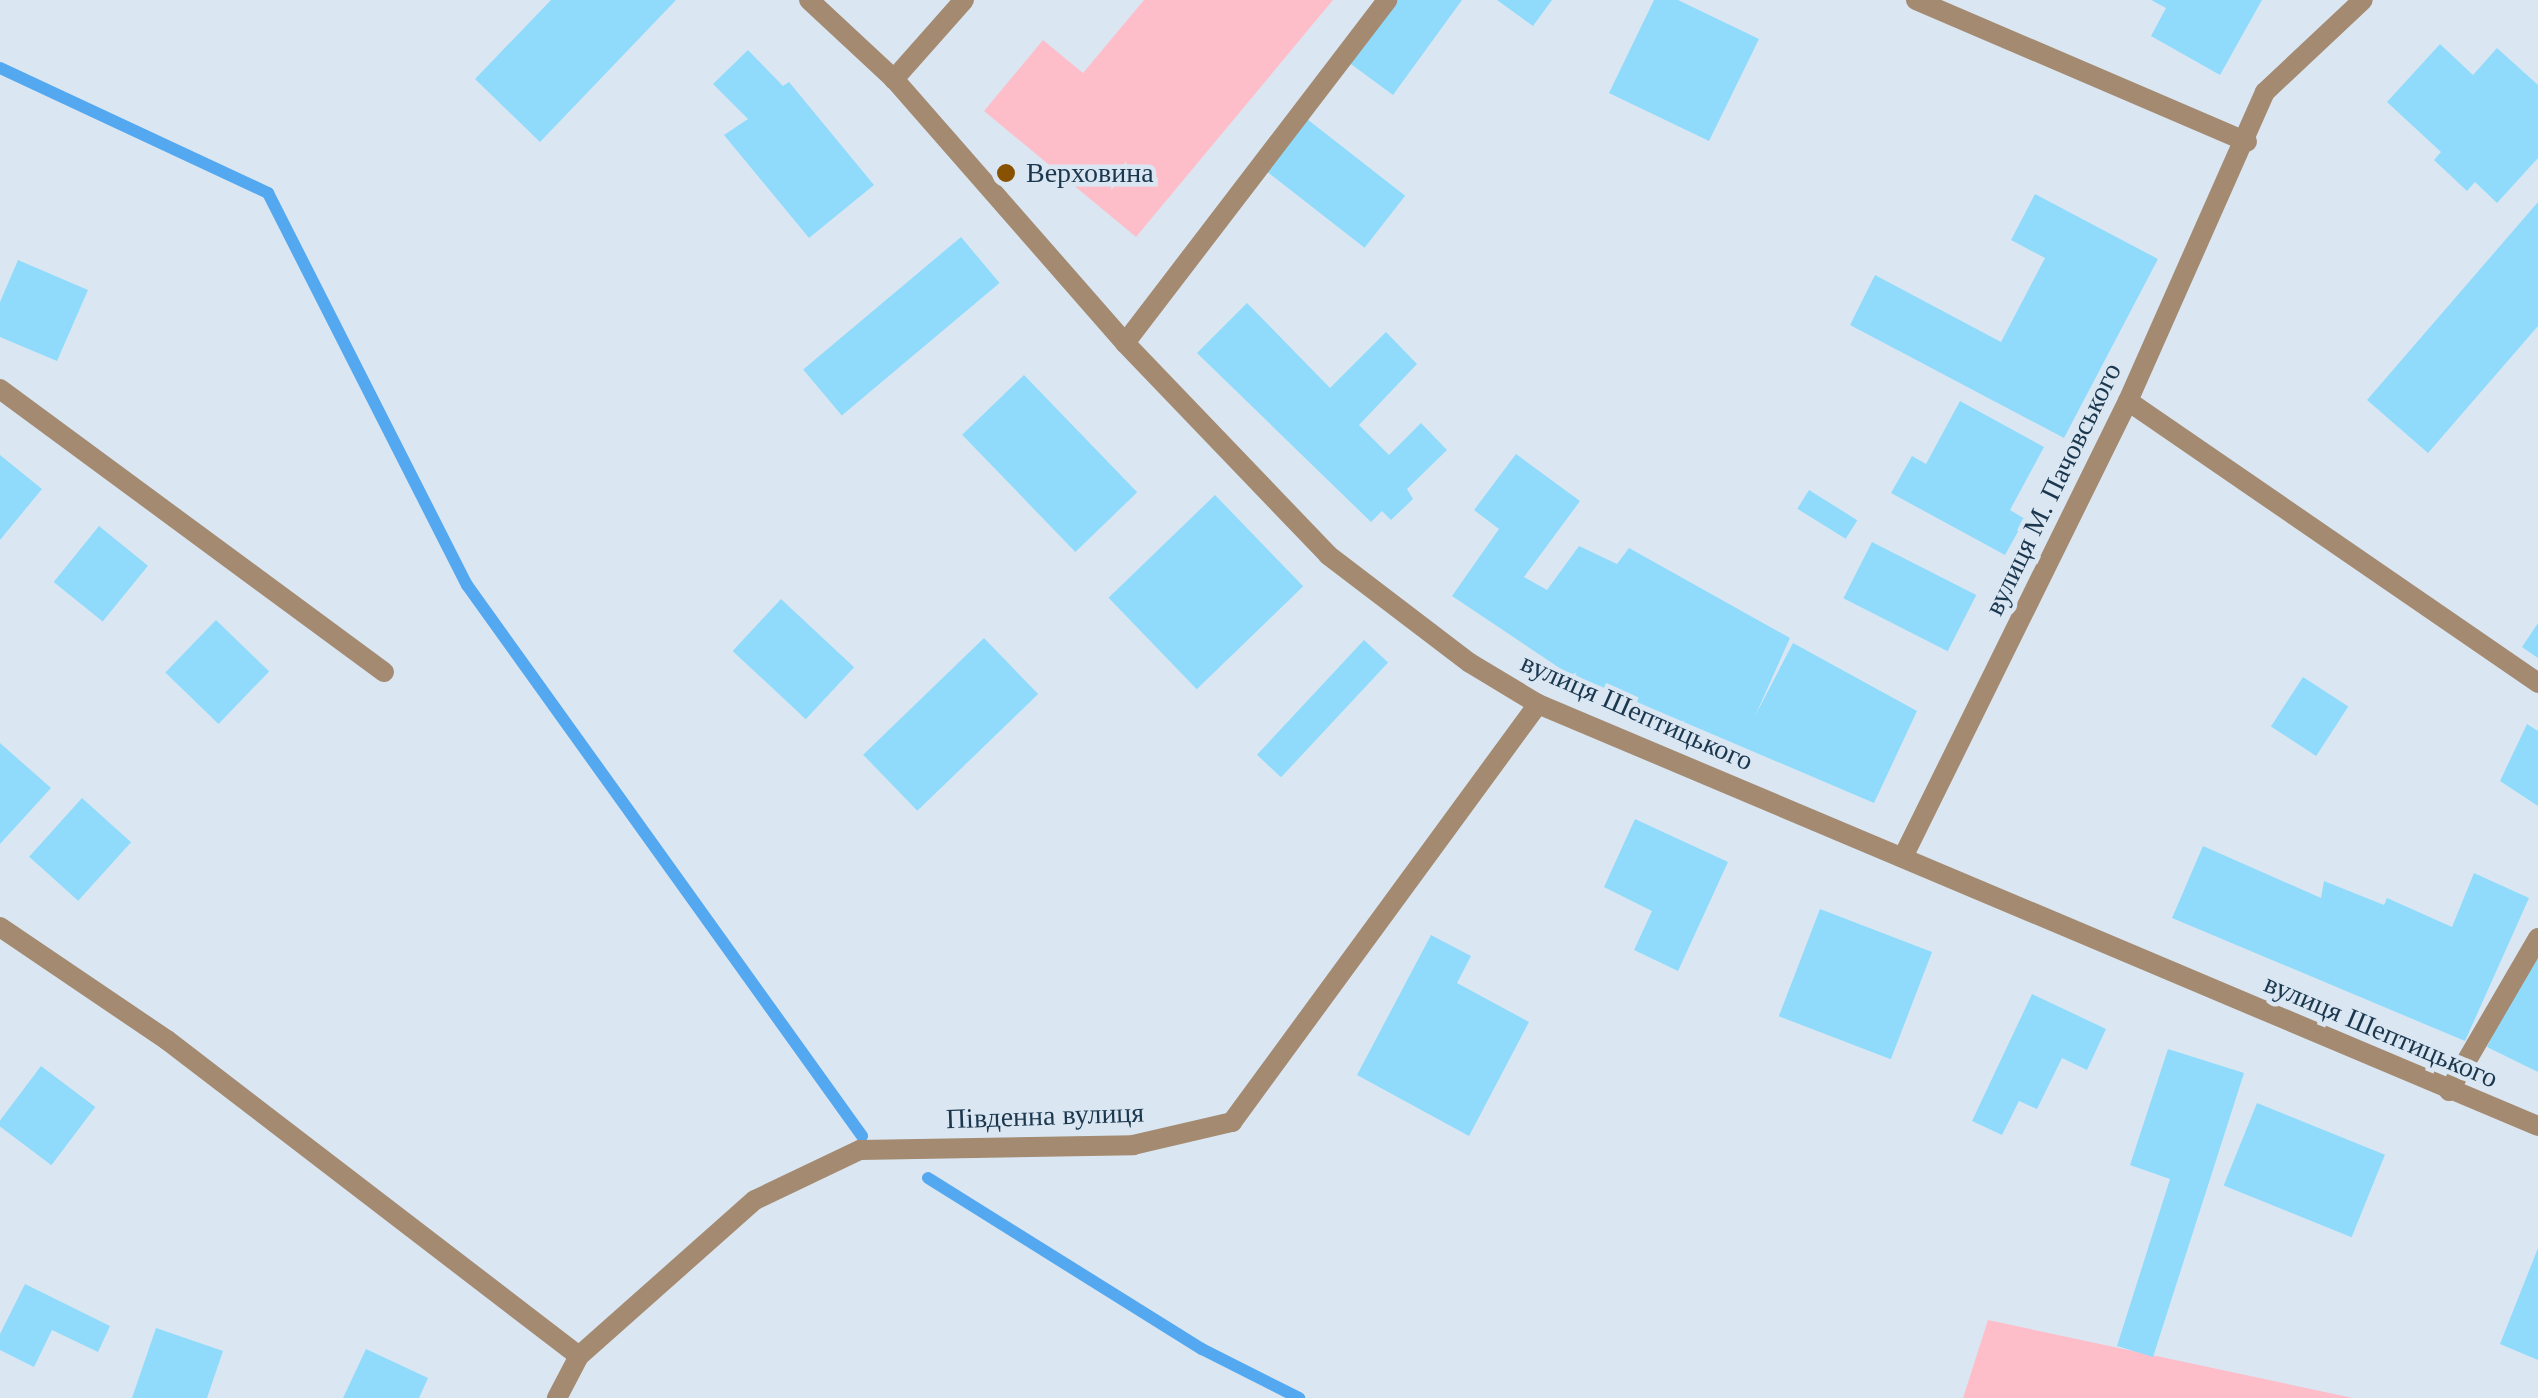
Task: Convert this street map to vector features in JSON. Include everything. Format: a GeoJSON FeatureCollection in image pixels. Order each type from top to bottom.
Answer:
{"type":"FeatureCollection","features":[{"type":"Feature","properties":{"kind":"street","name":"вулиця Шептицького"},"geometry":{"type":"LineString","coordinates":[[810,0],[894,79],[1124,343],[1328,555],[1470,662],[1538,704],[2538,1126]]}},
{"type":"Feature","properties":{"kind":"street"},"geometry":{"type":"LineString","coordinates":[[894,79],[964,0]]}},
{"type":"Feature","properties":{"kind":"street"},"geometry":{"type":"LineString","coordinates":[[1124,343],[1387,0]]}},
{"type":"Feature","properties":{"kind":"street"},"geometry":{"type":"LineString","coordinates":[[1916,0],[2247,142]]}},
{"type":"Feature","properties":{"kind":"street","name":"вулиця М. Пачовського"},"geometry":{"type":"LineString","coordinates":[[1903,857],[2128,401],[2247,142],[2265,92],[2363,0]]}},
{"type":"Feature","properties":{"kind":"street"},"geometry":{"type":"LineString","coordinates":[[0,389],[384,672]]}},
{"type":"Feature","properties":{"kind":"street"},"geometry":{"type":"LineString","coordinates":[[2128,401],[2538,683]]}},
{"type":"Feature","properties":{"kind":"street","name":"Південна вулиця"},"geometry":{"type":"LineString","coordinates":[[557,1398],[580,1356],[755,1200],[860,1150],[1133,1146],[1232,1122],[1538,704]]}},
{"type":"Feature","properties":{"kind":"street"},"geometry":{"type":"LineString","coordinates":[[0,926],[168,1040],[580,1356]]}},
{"type":"Feature","properties":{"kind":"street"},"geometry":{"type":"LineString","coordinates":[[2448,1091],[2538,938]]}},
{"type":"Feature","properties":{"kind":"shaded area"},"geometry":{"type":"Polygon","coordinates":[[[1144,0],[1333,0],[1136,237],[984,111],[1043,40],[1083,73],[1144,0]]]}},
{"type":"Feature","properties":{"kind":"shaded area"},"geometry":{"type":"Polygon","coordinates":[[[1988,1320],[2353,1398],[1963,1398],[1988,1320]]]}},
{"type":"Feature","properties":{"kind":"building"},"geometry":{"type":"Polygon","coordinates":[[[551,0],[676,0],[540,142],[475,79],[551,0]]]}},
{"type":"Feature","properties":{"kind":"building"},"geometry":{"type":"Polygon","coordinates":[[[1387,0],[1462,0],[1393,95],[1344,59],[1387,0]]]}},
{"type":"Feature","properties":{"kind":"building"},"geometry":{"type":"Polygon","coordinates":[[[1497,0],[1552,0],[1533,26],[1497,0]]]}},
{"type":"Feature","properties":{"kind":"building"},"geometry":{"type":"Polygon","coordinates":[[[1654,0],[1678,0],[1759,39],[1709,141],[1609,93],[1654,0]]]}},
{"type":"Feature","properties":{"kind":"building"},"geometry":{"type":"Polygon","coordinates":[[[2151,0],[2262,0],[2220,75],[2151,36],[2166,8],[2151,0]]]}},
{"type":"Feature","properties":{"kind":"building"},"geometry":{"type":"Polygon","coordinates":[[[2440,44],[2473,75],[2497,48],[2538,85],[2538,158],[2497,203],[2475,182],[2467,191],[2434,160],[2441,152],[2387,102],[2440,44]]]}},
{"type":"Feature","properties":{"kind":"building"},"geometry":{"type":"Polygon","coordinates":[[[748,50],[783,86],[789,82],[874,185],[809,238],[724,135],[748,119],[713,84],[748,50]]]}},
{"type":"Feature","properties":{"kind":"building"},"geometry":{"type":"Polygon","coordinates":[[[1298,112],[1405,196],[1365,248],[1257,164],[1298,112]]]}},
{"type":"Feature","properties":{"kind":"building"},"geometry":{"type":"Polygon","coordinates":[[[2035,194],[2158,259],[2064,438],[1850,325],[1875,275],[2001,342],[2045,258],[2011,240],[2035,194]]]}},
{"type":"Feature","properties":{"kind":"building"},"geometry":{"type":"Polygon","coordinates":[[[2538,202],[2538,326],[2428,453],[2367,400],[2538,202]]]}},
{"type":"Feature","properties":{"kind":"building"},"geometry":{"type":"Polygon","coordinates":[[[961,237],[1000,283],[842,415],[803,369],[961,237]]]}},
{"type":"Feature","properties":{"kind":"building"},"geometry":{"type":"Polygon","coordinates":[[[18,260],[88,290],[57,361],[0,337],[0,302],[18,260]]]}},
{"type":"Feature","properties":{"kind":"building"},"geometry":{"type":"Polygon","coordinates":[[[1247,303],[1330,388],[1386,332],[1417,364],[1359,425],[1389,455],[1421,423],[1447,450],[1407,489],[1413,499],[1391,520],[1382,511],[1371,522],[1197,353],[1247,303]]]}},
{"type":"Feature","properties":{"kind":"building"},"geometry":{"type":"Polygon","coordinates":[[[1024,375],[1137,492],[1075,552],[962,435],[1024,375]]]}},
{"type":"Feature","properties":{"kind":"building"},"geometry":{"type":"Polygon","coordinates":[[[1960,401],[2044,447],[2010,510],[2025,519],[2005,555],[1891,493],[1912,456],[1926,464],[1960,401]]]}},
{"type":"Feature","properties":{"kind":"building"},"geometry":{"type":"Polygon","coordinates":[[[1516,454],[1580,501],[1524,577],[1547,590],[1579,546],[1617,564],[1629,548],[1790,638],[1755,716],[1793,643],[1917,711],[1874,803],[1564,671],[1452,596],[1499,529],[1474,510],[1516,454]]]}},
{"type":"Feature","properties":{"kind":"building"},"geometry":{"type":"Polygon","coordinates":[[[0,455],[42,489],[0,540],[0,455]]]}},
{"type":"Feature","properties":{"kind":"building"},"geometry":{"type":"Polygon","coordinates":[[[1809,490],[1857,520],[1846,539],[1797,509],[1809,490]]]}},
{"type":"Feature","properties":{"kind":"building"},"geometry":{"type":"Polygon","coordinates":[[[1215,495],[1303,586],[1197,689],[1109,598],[1215,495]]]}},
{"type":"Feature","properties":{"kind":"building"},"geometry":{"type":"Polygon","coordinates":[[[99,526],[148,566],[103,622],[54,582],[99,526]]]}},
{"type":"Feature","properties":{"kind":"building"},"geometry":{"type":"Polygon","coordinates":[[[1872,542],[1976,595],[1948,651],[1843,598],[1872,542]]]}},
{"type":"Feature","properties":{"kind":"building"},"geometry":{"type":"Polygon","coordinates":[[[781,599],[854,667],[806,719],[733,651],[781,599]]]}},
{"type":"Feature","properties":{"kind":"building"},"geometry":{"type":"Polygon","coordinates":[[[216,620],[269,671],[219,724],[165,673],[216,620]]]}},
{"type":"Feature","properties":{"kind":"building"},"geometry":{"type":"Polygon","coordinates":[[[2538,623],[2538,658],[2522,647],[2538,623]]]}},
{"type":"Feature","properties":{"kind":"building"},"geometry":{"type":"Polygon","coordinates":[[[984,638],[1038,694],[917,811],[863,755],[984,638]]]}},
{"type":"Feature","properties":{"kind":"building"},"geometry":{"type":"Polygon","coordinates":[[[1364,640],[1388,663],[1281,777],[1257,755],[1364,640]]]}},
{"type":"Feature","properties":{"kind":"building"},"geometry":{"type":"Polygon","coordinates":[[[2303,677],[2348,706],[2316,756],[2271,726],[2303,677]]]}},
{"type":"Feature","properties":{"kind":"building"},"geometry":{"type":"Polygon","coordinates":[[[2527,724],[2538,731],[2538,806],[2500,781],[2527,724]]]}},
{"type":"Feature","properties":{"kind":"building"},"geometry":{"type":"Polygon","coordinates":[[[0,743],[51,788],[0,844],[0,743]]]}},
{"type":"Feature","properties":{"kind":"building"},"geometry":{"type":"Polygon","coordinates":[[[82,798],[131,842],[78,901],[29,857],[82,798]]]}},
{"type":"Feature","properties":{"kind":"building"},"geometry":{"type":"Polygon","coordinates":[[[1635,819],[1728,862],[1678,971],[1634,950],[1652,911],[1604,887],[1635,819]]]}},
{"type":"Feature","properties":{"kind":"building"},"geometry":{"type":"Polygon","coordinates":[[[2203,846],[2321,898],[2324,881],[2384,905],[2387,898],[2452,927],[2474,873],[2529,898],[2465,1041],[2172,918],[2203,846]]]}},
{"type":"Feature","properties":{"kind":"building"},"geometry":{"type":"Polygon","coordinates":[[[1820,909],[1932,952],[1891,1059],[1779,1016],[1820,909]]]}},
{"type":"Feature","properties":{"kind":"building"},"geometry":{"type":"Polygon","coordinates":[[[1431,935],[1471,956],[1457,983],[1529,1022],[1469,1136],[1357,1075],[1431,935]]]}},
{"type":"Feature","properties":{"kind":"building"},"geometry":{"type":"Polygon","coordinates":[[[2538,940],[2538,1072],[2487,1047],[2538,940]]]}},
{"type":"Feature","properties":{"kind":"building"},"geometry":{"type":"Polygon","coordinates":[[[2032,994],[2106,1029],[2087,1070],[2062,1058],[2037,1109],[2019,1101],[2002,1135],[1972,1121],[2032,994]]]}},
{"type":"Feature","properties":{"kind":"building"},"geometry":{"type":"Polygon","coordinates":[[[2168,1049],[2244,1073],[2153,1357],[2117,1346],[2170,1179],[2130,1165],[2168,1049]]]}},
{"type":"Feature","properties":{"kind":"building"},"geometry":{"type":"Polygon","coordinates":[[[41,1066],[95,1107],[51,1165],[0,1127],[0,1120],[41,1066]]]}},
{"type":"Feature","properties":{"kind":"building"},"geometry":{"type":"Polygon","coordinates":[[[2257,1103],[2385,1155],[2352,1237],[2224,1186],[2257,1103]]]}},
{"type":"Feature","properties":{"kind":"building"},"geometry":{"type":"Polygon","coordinates":[[[2538,1248],[2538,1360],[2500,1344],[2538,1248]]]}},
{"type":"Feature","properties":{"kind":"building"},"geometry":{"type":"Polygon","coordinates":[[[25,1284],[110,1326],[98,1352],[52,1330],[34,1367],[0,1350],[0,1334],[25,1284]]]}},
{"type":"Feature","properties":{"kind":"building"},"geometry":{"type":"Polygon","coordinates":[[[156,1328],[223,1351],[207,1398],[132,1398],[156,1328]]]}},
{"type":"Feature","properties":{"kind":"building"},"geometry":{"type":"Polygon","coordinates":[[[366,1349],[428,1378],[419,1398],[343,1398],[366,1349]]]}},
{"type":"Feature","properties":{"kind":"waterway"},"geometry":{"type":"LineString","coordinates":[[0,68],[268,193],[467,585],[862,1136]]}},
{"type":"Feature","properties":{"kind":"waterway"},"geometry":{"type":"LineString","coordinates":[[928,1178],[1202,1349],[1299,1398]]}},
{"type":"Feature","properties":{"kind":"place","name":"Верховина"},"geometry":{"type":"Point","coordinates":[1006,173]}}]}
